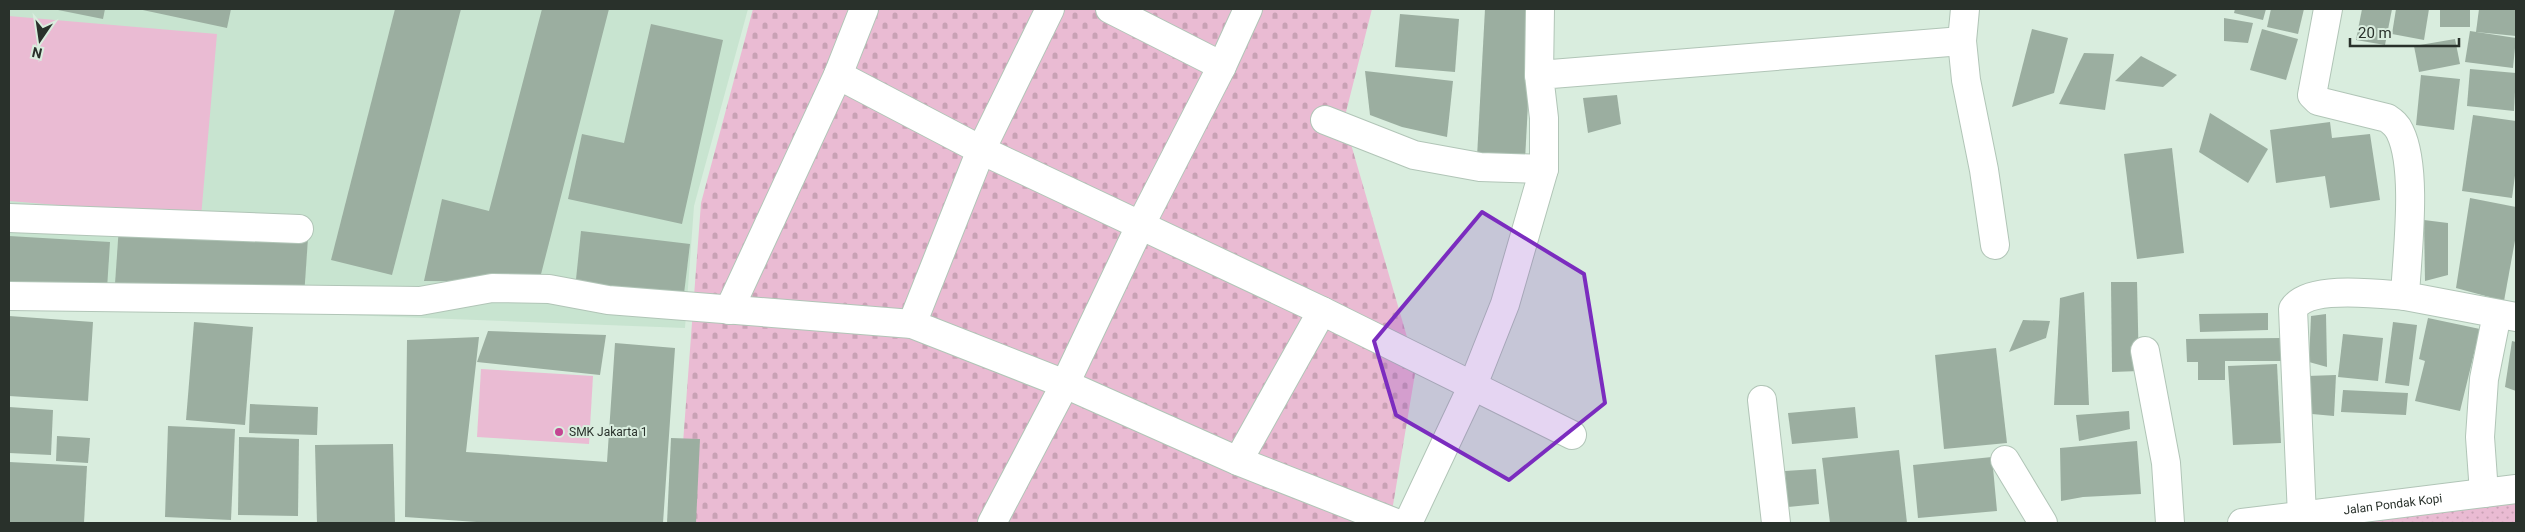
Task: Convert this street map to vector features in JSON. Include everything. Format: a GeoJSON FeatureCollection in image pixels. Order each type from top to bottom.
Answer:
{"type":"FeatureCollection","features":[{"type":"Feature","properties":{"kind":"street"},"geometry":{"type":"LineString","coordinates":[[729,310],[838,75],[864,9]]}},
{"type":"Feature","properties":{"kind":"street"},"geometry":{"type":"LineString","coordinates":[[912,324],[981,150],[1050,9]]}},
{"type":"Feature","properties":{"kind":"street"},"geometry":{"type":"LineString","coordinates":[[1110,9],[1222,66]]}},
{"type":"Feature","properties":{"kind":"street"},"geometry":{"type":"LineString","coordinates":[[992,523],[1065,384],[1141,224],[1222,66],[1248,9]]}},
{"type":"Feature","properties":{"kind":"street"},"geometry":{"type":"LineString","coordinates":[[1408,523],[1473,385],[1505,304],[1544,169],[1544,118],[1539,75],[1540,9]]}},
{"type":"Feature","properties":{"kind":"street"},"geometry":{"type":"LineString","coordinates":[[1965,9],[1962,41],[1995,245]]}},
{"type":"Feature","properties":{"kind":"street"},"geometry":{"type":"LineString","coordinates":[[2328,9],[2312,95],[2318,101],[2388,118],[2396,124],[2401,133],[2407,161],[2409,193],[2405,296]]}},
{"type":"Feature","properties":{"kind":"street"},"geometry":{"type":"LineString","coordinates":[[1539,75],[1962,41]]}},
{"type":"Feature","properties":{"kind":"street"},"geometry":{"type":"LineString","coordinates":[[838,75],[981,150],[1322,311],[1572,435]]}},
{"type":"Feature","properties":{"kind":"street"},"geometry":{"type":"LineString","coordinates":[[1325,120],[1414,155],[1480,167],[1544,169]]}},
{"type":"Feature","properties":{"kind":"street"},"geometry":{"type":"LineString","coordinates":[[9,218],[299,229]]}},
{"type":"Feature","properties":{"kind":"street"},"geometry":{"type":"LineString","coordinates":[[9,296],[420,301],[492,288],[549,289],[608,300],[912,324],[1065,384],[1238,461],[1396,523]]}},
{"type":"Feature","properties":{"kind":"street"},"geometry":{"type":"LineString","coordinates":[[2302,516],[2293,309],[2302,300],[2314,296],[2368,292],[2405,296],[2507,316],[2484,379],[2480,437],[2484,493]]}},
{"type":"Feature","properties":{"kind":"street"},"geometry":{"type":"LineString","coordinates":[[1238,461],[1322,311]]}},
{"type":"Feature","properties":{"kind":"street"},"geometry":{"type":"LineString","coordinates":[[2145,351],[2166,464],[2170,523]]}},
{"type":"Feature","properties":{"kind":"street"},"geometry":{"type":"LineString","coordinates":[[1762,400],[1776,523]]}},
{"type":"Feature","properties":{"kind":"street"},"geometry":{"type":"LineString","coordinates":[[2005,460],[2043,523]]}},
{"type":"Feature","properties":{"kind":"street","name":"Jalan Pondak Kopi"},"geometry":{"type":"LineString","coordinates":[[2242,523],[2516,489]]}},
{"type":"Feature","properties":{"kind":"highlighted area"},"geometry":{"type":"Polygon","coordinates":[[[1482,212],[1584,274],[1605,403],[1509,480],[1396,415],[1374,341],[1482,212]]]}},
{"type":"Feature","properties":{"kind":"shaded area"},"geometry":{"type":"Polygon","coordinates":[[[9,9],[748,9],[694,206],[685,328],[319,314],[9,308],[9,9]]]}},
{"type":"Feature","properties":{"kind":"green space"},"geometry":{"type":"Polygon","coordinates":[[[753,9],[1372,9],[1344,120],[1416,368],[1390,523],[677,523],[701,203],[753,9]]]}},
{"type":"Feature","properties":{"kind":"green space"},"geometry":{"type":"Polygon","coordinates":[[[9,16],[217,34],[201,217],[9,201],[9,16]]]}},
{"type":"Feature","properties":{"kind":"green space"},"geometry":{"type":"Polygon","coordinates":[[[481,369],[593,376],[589,444],[477,437],[481,369]]]}},
{"type":"Feature","properties":{"kind":"green space"},"geometry":{"type":"Polygon","coordinates":[[[2516,492],[2516,523],[2242,523],[2516,492]]]}},
{"type":"Feature","properties":{"kind":"building"},"geometry":{"type":"Polygon","coordinates":[[[53,9],[105,9],[103,19],[53,9]]]}},
{"type":"Feature","properties":{"kind":"building"},"geometry":{"type":"Polygon","coordinates":[[[138,9],[231,9],[227,28],[138,9]]]}},
{"type":"Feature","properties":{"kind":"building"},"geometry":{"type":"Polygon","coordinates":[[[395,9],[461,9],[392,275],[331,260],[395,9]]]}},
{"type":"Feature","properties":{"kind":"building"},"geometry":{"type":"Polygon","coordinates":[[[542,9],[609,9],[539,282],[424,281],[442,199],[489,211],[542,9]]]}},
{"type":"Feature","properties":{"kind":"building"},"geometry":{"type":"Polygon","coordinates":[[[1485,9],[1533,9],[1525,160],[1477,157],[1485,9]]]}},
{"type":"Feature","properties":{"kind":"building"},"geometry":{"type":"Polygon","coordinates":[[[2235,9],[2266,9],[2263,20],[2234,13],[2235,9]]]}},
{"type":"Feature","properties":{"kind":"building"},"geometry":{"type":"Polygon","coordinates":[[[2271,9],[2304,9],[2298,34],[2267,27],[2271,9]]]}},
{"type":"Feature","properties":{"kind":"building"},"geometry":{"type":"Polygon","coordinates":[[[2362,9],[2392,9],[2385,45],[2356,40],[2362,9]]]}},
{"type":"Feature","properties":{"kind":"building"},"geometry":{"type":"Polygon","coordinates":[[[2396,9],[2429,9],[2424,40],[2392,34],[2396,9]]]}},
{"type":"Feature","properties":{"kind":"building"},"geometry":{"type":"Polygon","coordinates":[[[2440,9],[2470,9],[2470,27],[2440,27],[2440,9]]]}},
{"type":"Feature","properties":{"kind":"building"},"geometry":{"type":"Polygon","coordinates":[[[2479,9],[2516,10],[2516,36],[2476,32],[2479,9]]]}},
{"type":"Feature","properties":{"kind":"building"},"geometry":{"type":"Polygon","coordinates":[[[1400,14],[1459,19],[1455,72],[1395,67],[1400,14]]]}},
{"type":"Feature","properties":{"kind":"building"},"geometry":{"type":"Polygon","coordinates":[[[2224,18],[2253,23],[2248,43],[2224,41],[2224,18]]]}},
{"type":"Feature","properties":{"kind":"building"},"geometry":{"type":"Polygon","coordinates":[[[651,24],[723,40],[682,224],[568,199],[582,134],[624,143],[651,24]]]}},
{"type":"Feature","properties":{"kind":"building"},"geometry":{"type":"Polygon","coordinates":[[[2032,29],[2068,38],[2054,93],[2012,107],[2032,29]]]}},
{"type":"Feature","properties":{"kind":"building"},"geometry":{"type":"Polygon","coordinates":[[[2262,29],[2298,39],[2286,80],[2250,70],[2262,29]]]}},
{"type":"Feature","properties":{"kind":"building"},"geometry":{"type":"Polygon","coordinates":[[[2470,31],[2516,38],[2513,68],[2465,62],[2470,31]]]}},
{"type":"Feature","properties":{"kind":"building"},"geometry":{"type":"Polygon","coordinates":[[[2455,39],[2460,64],[2419,72],[2414,46],[2455,39]]]}},
{"type":"Feature","properties":{"kind":"building"},"geometry":{"type":"Polygon","coordinates":[[[2084,53],[2114,54],[2105,110],[2059,104],[2084,53]]]}},
{"type":"Feature","properties":{"kind":"building"},"geometry":{"type":"Polygon","coordinates":[[[2141,56],[2177,75],[2163,87],[2115,81],[2141,56]]]}},
{"type":"Feature","properties":{"kind":"building"},"geometry":{"type":"Polygon","coordinates":[[[2470,69],[2516,73],[2514,111],[2467,106],[2470,69]]]}},
{"type":"Feature","properties":{"kind":"building"},"geometry":{"type":"Polygon","coordinates":[[[1365,71],[1453,81],[1447,137],[1402,127],[1370,115],[1365,71]]]}},
{"type":"Feature","properties":{"kind":"building"},"geometry":{"type":"Polygon","coordinates":[[[2421,75],[2460,79],[2454,130],[2416,125],[2421,75]]]}},
{"type":"Feature","properties":{"kind":"building"},"geometry":{"type":"Polygon","coordinates":[[[1617,95],[1621,124],[1588,133],[1583,98],[1617,95]]]}},
{"type":"Feature","properties":{"kind":"building"},"geometry":{"type":"Polygon","coordinates":[[[2210,113],[2268,149],[2248,183],[2199,152],[2210,113]]]}},
{"type":"Feature","properties":{"kind":"building"},"geometry":{"type":"Polygon","coordinates":[[[2473,115],[2516,121],[2516,168],[2512,198],[2462,191],[2473,115]]]}},
{"type":"Feature","properties":{"kind":"building"},"geometry":{"type":"Polygon","coordinates":[[[2330,122],[2332,138],[2370,134],[2380,200],[2330,208],[2325,176],[2276,183],[2270,130],[2330,122]]]}},
{"type":"Feature","properties":{"kind":"building"},"geometry":{"type":"Polygon","coordinates":[[[2172,148],[2184,253],[2137,259],[2124,154],[2172,148]]]}},
{"type":"Feature","properties":{"kind":"building"},"geometry":{"type":"Polygon","coordinates":[[[2470,198],[2516,207],[2516,235],[2504,301],[2456,288],[2470,198]]]}},
{"type":"Feature","properties":{"kind":"building"},"geometry":{"type":"Polygon","coordinates":[[[2424,220],[2448,223],[2448,275],[2425,281],[2424,220]]]}},
{"type":"Feature","properties":{"kind":"building"},"geometry":{"type":"Polygon","coordinates":[[[119,226],[308,238],[304,297],[115,284],[119,226]]]}},
{"type":"Feature","properties":{"kind":"building"},"geometry":{"type":"Polygon","coordinates":[[[581,231],[690,244],[683,302],[575,289],[581,231]]]}},
{"type":"Feature","properties":{"kind":"building"},"geometry":{"type":"Polygon","coordinates":[[[9,236],[110,242],[107,289],[9,283],[9,236]]]}},
{"type":"Feature","properties":{"kind":"building"},"geometry":{"type":"Polygon","coordinates":[[[2111,282],[2137,282],[2139,371],[2112,372],[2111,282]]]}},
{"type":"Feature","properties":{"kind":"building"},"geometry":{"type":"Polygon","coordinates":[[[2084,292],[2089,405],[2054,405],[2060,298],[2084,292]]]}},
{"type":"Feature","properties":{"kind":"building"},"geometry":{"type":"Polygon","coordinates":[[[2268,313],[2268,330],[2200,332],[2199,314],[2268,313]]]}},
{"type":"Feature","properties":{"kind":"building"},"geometry":{"type":"Polygon","coordinates":[[[2326,314],[2327,367],[2309,362],[2311,316],[2326,314]]]}},
{"type":"Feature","properties":{"kind":"building"},"geometry":{"type":"Polygon","coordinates":[[[9,316],[93,322],[88,401],[9,396],[9,316]]]}},
{"type":"Feature","properties":{"kind":"building"},"geometry":{"type":"Polygon","coordinates":[[[2428,318],[2480,329],[2460,411],[2415,401],[2425,361],[2419,359],[2428,318]]]}},
{"type":"Feature","properties":{"kind":"building"},"geometry":{"type":"Polygon","coordinates":[[[2023,320],[2050,321],[2046,338],[2009,352],[2023,320]]]}},
{"type":"Feature","properties":{"kind":"building"},"geometry":{"type":"Polygon","coordinates":[[[194,322],[253,327],[245,425],[186,420],[194,322]]]}},
{"type":"Feature","properties":{"kind":"building"},"geometry":{"type":"Polygon","coordinates":[[[2393,322],[2417,325],[2409,386],[2385,383],[2393,322]]]}},
{"type":"Feature","properties":{"kind":"building"},"geometry":{"type":"Polygon","coordinates":[[[488,331],[606,335],[600,375],[477,362],[488,331]]]}},
{"type":"Feature","properties":{"kind":"building"},"geometry":{"type":"Polygon","coordinates":[[[2343,334],[2383,338],[2378,381],[2338,377],[2343,334]]]}},
{"type":"Feature","properties":{"kind":"building"},"geometry":{"type":"Polygon","coordinates":[[[479,337],[466,452],[607,462],[615,343],[675,348],[663,523],[491,523],[405,517],[407,340],[479,337]]]}},
{"type":"Feature","properties":{"kind":"building"},"geometry":{"type":"Polygon","coordinates":[[[2282,338],[2282,361],[2225,361],[2225,380],[2198,380],[2198,362],[2187,362],[2186,339],[2282,338]]]}},
{"type":"Feature","properties":{"kind":"building"},"geometry":{"type":"Polygon","coordinates":[[[2512,341],[2516,342],[2516,391],[2505,387],[2512,341]]]}},
{"type":"Feature","properties":{"kind":"building"},"geometry":{"type":"Polygon","coordinates":[[[1996,348],[2007,443],[1944,449],[1935,355],[1996,348]]]}},
{"type":"Feature","properties":{"kind":"building"},"geometry":{"type":"Polygon","coordinates":[[[2277,364],[2281,443],[2233,445],[2228,366],[2277,364]]]}},
{"type":"Feature","properties":{"kind":"building"},"geometry":{"type":"Polygon","coordinates":[[[2336,375],[2334,416],[2312,414],[2307,376],[2336,375]]]}},
{"type":"Feature","properties":{"kind":"building"},"geometry":{"type":"Polygon","coordinates":[[[2343,390],[2408,393],[2406,415],[2341,412],[2343,390]]]}},
{"type":"Feature","properties":{"kind":"building"},"geometry":{"type":"Polygon","coordinates":[[[250,404],[318,407],[317,435],[249,433],[250,404]]]}},
{"type":"Feature","properties":{"kind":"building"},"geometry":{"type":"Polygon","coordinates":[[[9,407],[53,410],[51,455],[9,453],[9,407]]]}},
{"type":"Feature","properties":{"kind":"building"},"geometry":{"type":"Polygon","coordinates":[[[1855,407],[1858,438],[1792,444],[1788,413],[1855,407]]]}},
{"type":"Feature","properties":{"kind":"building"},"geometry":{"type":"Polygon","coordinates":[[[2129,411],[2130,429],[2079,441],[2076,415],[2129,411]]]}},
{"type":"Feature","properties":{"kind":"building"},"geometry":{"type":"Polygon","coordinates":[[[168,426],[235,429],[231,520],[165,517],[168,426]]]}},
{"type":"Feature","properties":{"kind":"building"},"geometry":{"type":"Polygon","coordinates":[[[57,436],[90,438],[88,463],[56,461],[57,436]]]}},
{"type":"Feature","properties":{"kind":"building"},"geometry":{"type":"Polygon","coordinates":[[[239,437],[299,439],[298,516],[238,515],[239,437]]]}},
{"type":"Feature","properties":{"kind":"building"},"geometry":{"type":"Polygon","coordinates":[[[671,438],[700,439],[696,523],[667,523],[671,438]]]}},
{"type":"Feature","properties":{"kind":"building"},"geometry":{"type":"Polygon","coordinates":[[[2137,441],[2141,494],[2083,497],[2061,501],[2060,448],[2137,441]]]}},
{"type":"Feature","properties":{"kind":"building"},"geometry":{"type":"Polygon","coordinates":[[[393,444],[395,523],[317,523],[315,445],[393,444]]]}},
{"type":"Feature","properties":{"kind":"building"},"geometry":{"type":"Polygon","coordinates":[[[1899,450],[1907,523],[1830,523],[1822,458],[1899,450]]]}},
{"type":"Feature","properties":{"kind":"building"},"geometry":{"type":"Polygon","coordinates":[[[1992,457],[1997,511],[1918,518],[1913,465],[1992,457]]]}},
{"type":"Feature","properties":{"kind":"building"},"geometry":{"type":"Polygon","coordinates":[[[9,462],[87,466],[84,523],[9,523],[9,462]]]}},
{"type":"Feature","properties":{"kind":"building"},"geometry":{"type":"Polygon","coordinates":[[[1816,469],[1819,504],[1788,507],[1785,471],[1816,469]]]}},
{"type":"Feature","properties":{"kind":"place","name":"SMK Jakarta 1"},"geometry":{"type":"Point","coordinates":[559,432]}}]}
